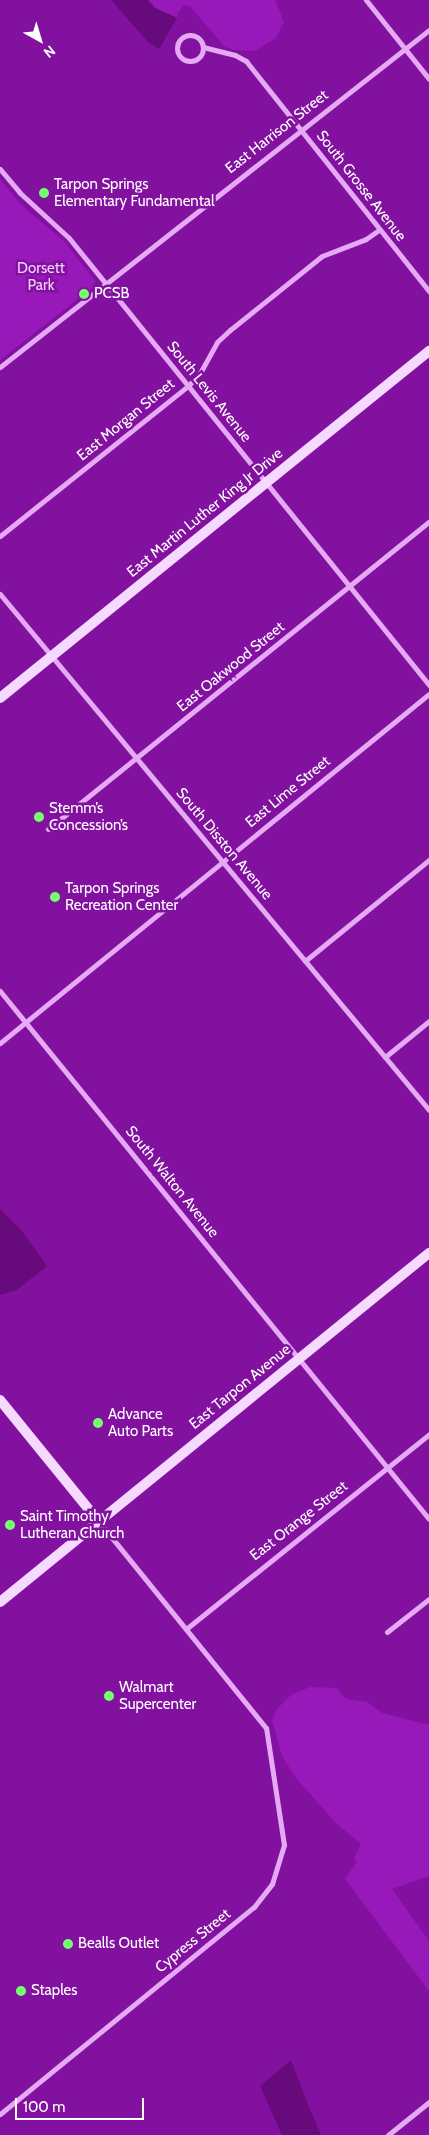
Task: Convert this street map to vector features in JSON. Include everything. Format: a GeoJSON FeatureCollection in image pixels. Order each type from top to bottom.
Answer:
{"type":"FeatureCollection","features":[{"type":"Feature","properties":{"kind":"street"},"geometry":{"type":"LineString","coordinates":[[366,0],[429,79]]}},
{"type":"Feature","properties":{"kind":"street","name":"East Harrison Street"},"geometry":{"type":"LineString","coordinates":[[0,367],[429,30]]}},
{"type":"Feature","properties":{"kind":"street","name":"South Grosse Avenue"},"geometry":{"type":"LineString","coordinates":[[203,47],[201,56],[193,60],[181,57],[177,48],[182,38],[190,35],[197,37],[203,47],[246,61],[429,291]]}},
{"type":"Feature","properties":{"kind":"street","name":"South Levis Avenue"},"geometry":{"type":"LineString","coordinates":[[0,169],[19,192],[69,238],[429,685]]}},
{"type":"Feature","properties":{"kind":"street","name":"East Morgan Street"},"geometry":{"type":"LineString","coordinates":[[0,536],[188,386],[200,373],[224,335],[322,256],[366,239],[379,230]]}},
{"type":"Feature","properties":{"kind":"street","name":"East Martin Luther King Jr Drive"},"geometry":{"type":"LineString","coordinates":[[0,698],[429,351]]}},
{"type":"Feature","properties":{"kind":"street","name":"East Oakwood Street"},"geometry":{"type":"LineString","coordinates":[[48,829],[429,522]]}},
{"type":"Feature","properties":{"kind":"street","name":"South Disston Avenue"},"geometry":{"type":"LineString","coordinates":[[0,594],[429,1110]]}},
{"type":"Feature","properties":{"kind":"street","name":"East Lime Street"},"geometry":{"type":"LineString","coordinates":[[0,1043],[429,694]]}},
{"type":"Feature","properties":{"kind":"street"},"geometry":{"type":"LineString","coordinates":[[305,961],[429,860]]}},
{"type":"Feature","properties":{"kind":"street","name":"South Walton Avenue"},"geometry":{"type":"LineString","coordinates":[[0,990],[429,1519]]}},
{"type":"Feature","properties":{"kind":"street"},"geometry":{"type":"LineString","coordinates":[[385,1057],[429,1021]]}},
{"type":"Feature","properties":{"kind":"street","name":"East Tarpon Avenue"},"geometry":{"type":"LineString","coordinates":[[0,1602],[429,1253]]}},
{"type":"Feature","properties":{"kind":"street"},"geometry":{"type":"LineString","coordinates":[[0,1400],[186,1629]]}},
{"type":"Feature","properties":{"kind":"street","name":"East Orange Street"},"geometry":{"type":"LineString","coordinates":[[186,1629],[429,1434]]}},
{"type":"Feature","properties":{"kind":"street"},"geometry":{"type":"LineString","coordinates":[[387,1632],[429,1599]]}},
{"type":"Feature","properties":{"kind":"street","name":"Cypress Street"},"geometry":{"type":"LineString","coordinates":[[0,2114],[254,1907],[270,1888],[280,1866],[284,1834],[266,1728],[186,1629]]}},
{"type":"Feature","properties":{"kind":"street"},"geometry":{"type":"LineString","coordinates":[[388,2135],[429,2102]]}},
{"type":"Feature","properties":{"kind":"green space"},"geometry":{"type":"Polygon","coordinates":[[[148,0],[275,0],[284,22],[276,38],[255,51],[234,50],[225,47],[190,6],[184,5],[177,13],[178,18],[155,8],[148,0]]]}},
{"type":"Feature","properties":{"kind":"green space","name":"Dorsett Park"},"geometry":{"type":"Polygon","coordinates":[[[0,179],[21,205],[64,241],[95,281],[93,287],[0,360],[0,179]]]}},
{"type":"Feature","properties":{"kind":"green space"},"geometry":{"type":"Polygon","coordinates":[[[310,1687],[337,1688],[346,1699],[367,1702],[382,1713],[429,1725],[429,1876],[392,1889],[429,1941],[429,1991],[345,1879],[357,1862],[354,1858],[361,1844],[336,1823],[296,1778],[282,1756],[272,1720],[276,1710],[291,1695],[310,1687]]]}},
{"type":"Feature","properties":{"kind":"shaded area"},"geometry":{"type":"Polygon","coordinates":[[[111,0],[148,0],[155,8],[177,18],[159,49],[148,42],[111,0]]]}},
{"type":"Feature","properties":{"kind":"shaded area"},"geometry":{"type":"Polygon","coordinates":[[[0,1209],[22,1231],[47,1266],[17,1290],[0,1295],[0,1209]]]}},
{"type":"Feature","properties":{"kind":"shaded area"},"geometry":{"type":"Polygon","coordinates":[[[291,2060],[321,2135],[282,2135],[260,2086],[291,2060]]]}},
{"type":"Feature","properties":{"kind":"place","name":"Tarpon Springs Elementary Fundamental"},"geometry":{"type":"Point","coordinates":[44,193]}},
{"type":"Feature","properties":{"kind":"place","name":"PCSB"},"geometry":{"type":"Point","coordinates":[84,294]}},
{"type":"Feature","properties":{"kind":"place","name":"Stemm’s Concession’s"},"geometry":{"type":"Point","coordinates":[39,817]}},
{"type":"Feature","properties":{"kind":"place","name":"Tarpon Springs Recreation Center"},"geometry":{"type":"Point","coordinates":[55,897]}},
{"type":"Feature","properties":{"kind":"place","name":"Advance Auto Parts"},"geometry":{"type":"Point","coordinates":[98,1423]}},
{"type":"Feature","properties":{"kind":"place","name":"Saint Timothy Lutheran Church"},"geometry":{"type":"Point","coordinates":[10,1525]}},
{"type":"Feature","properties":{"kind":"place","name":"Walmart Supercenter"},"geometry":{"type":"Point","coordinates":[109,1696]}},
{"type":"Feature","properties":{"kind":"place","name":"Bealls Outlet"},"geometry":{"type":"Point","coordinates":[68,1944]}},
{"type":"Feature","properties":{"kind":"place","name":"Staples"},"geometry":{"type":"Point","coordinates":[21,1991]}}]}
